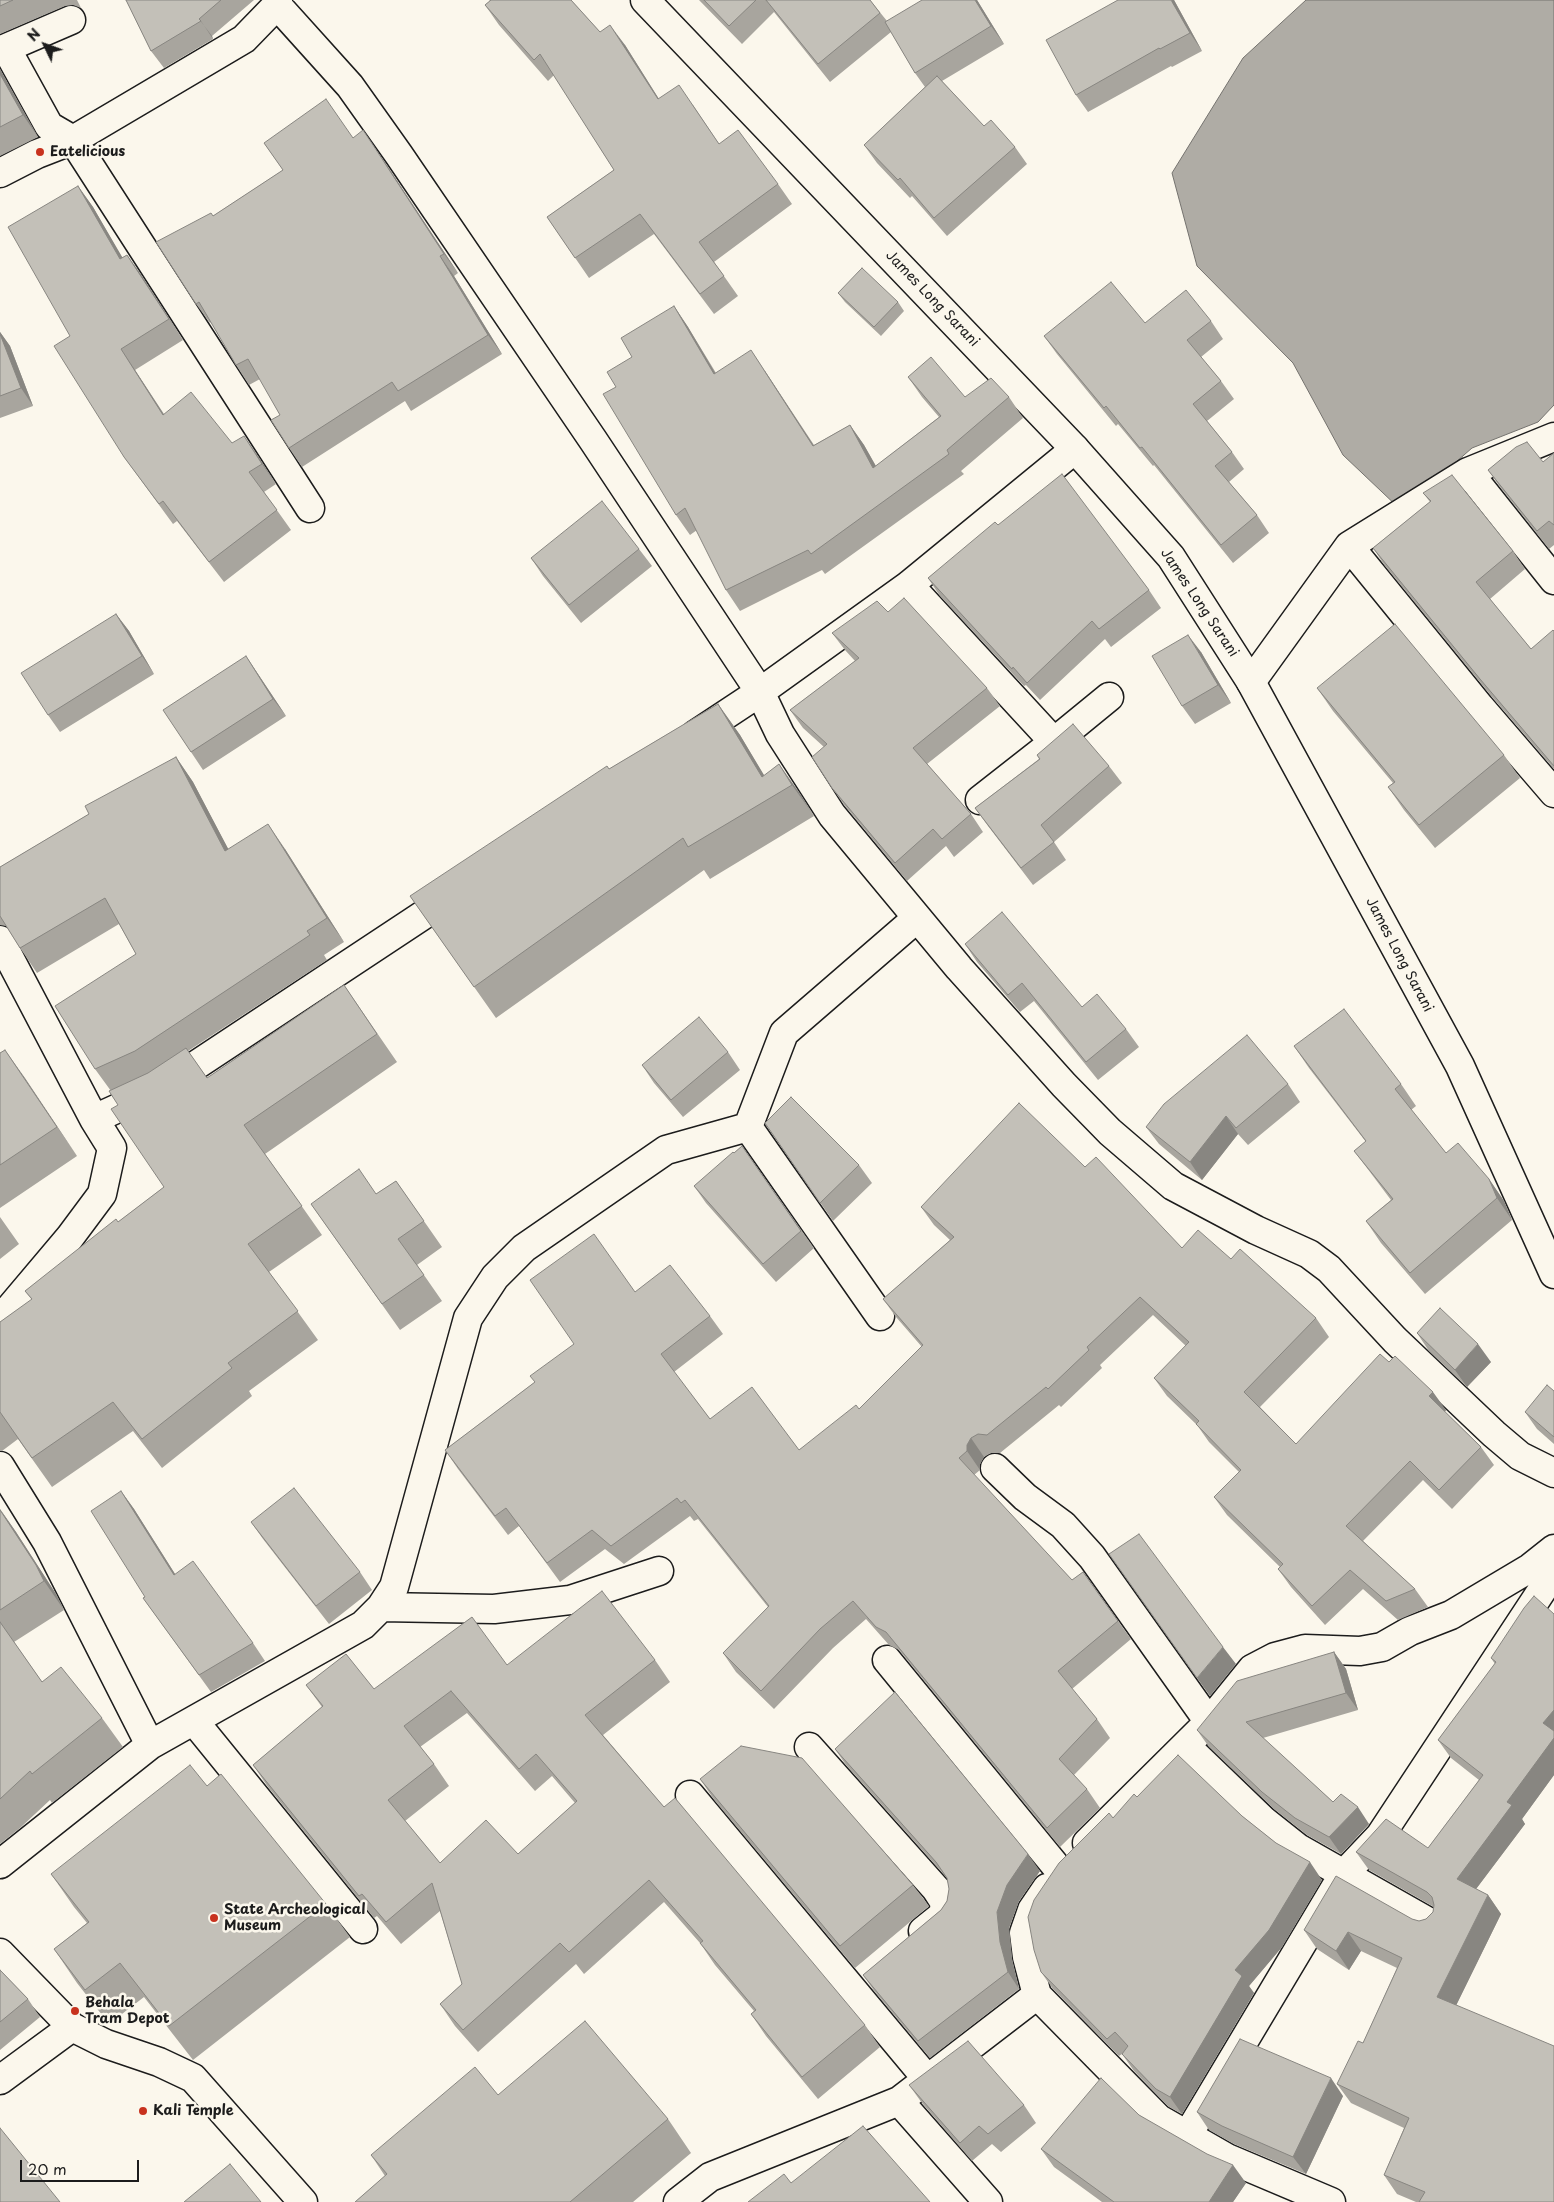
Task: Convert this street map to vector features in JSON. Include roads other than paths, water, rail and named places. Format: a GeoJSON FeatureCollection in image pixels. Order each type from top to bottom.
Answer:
{"type":"FeatureCollection","features":[{"type":"Feature","properties":{"kind":"street","name":"James Long Sarani"},"geometry":{"type":"LineString","coordinates":[[645,0],[1075,449],[1171,557],[1251,682],[1460,1066],[1554,1274]]}},
{"type":"Feature","properties":{"kind":"street"},"geometry":{"type":"LineString","coordinates":[[0,173],[38,154],[73,140],[244,39],[278,2],[350,86],[399,154],[588,432],[760,692],[780,734],[832,815],[917,918],[1064,1085],[1110,1132],[1173,1186],[1256,1230],[1309,1254],[1329,1269],[1395,1340],[1494,1434],[1520,1456],[1554,1473]]}},
{"type":"Feature","properties":{"kind":"street"},"geometry":{"type":"LineString","coordinates":[[71,20],[6,48],[49,126],[73,140],[310,508]]}},
{"type":"Feature","properties":{"kind":"street"},"geometry":{"type":"LineString","coordinates":[[1251,682],[1349,546],[1468,472],[1554,436]]}},
{"type":"Feature","properties":{"kind":"street"},"geometry":{"type":"LineString","coordinates":[[678,746],[760,692],[909,585],[1075,449]]}},
{"type":"Feature","properties":{"kind":"street"},"geometry":{"type":"LineString","coordinates":[[1468,472],[1554,580]]}},
{"type":"Feature","properties":{"kind":"street"},"geometry":{"type":"LineString","coordinates":[[1349,546],[1480,707],[1554,793]]}},
{"type":"Feature","properties":{"kind":"street"},"geometry":{"type":"LineString","coordinates":[[909,585],[1054,742]]}},
{"type":"Feature","properties":{"kind":"street"},"geometry":{"type":"LineString","coordinates":[[980,800],[1109,697]]}},
{"type":"Feature","properties":{"kind":"street"},"geometry":{"type":"LineString","coordinates":[[94,1120],[160,1089],[474,882]]}},
{"type":"Feature","properties":{"kind":"street"},"geometry":{"type":"LineString","coordinates":[[748,1127],[784,1033],[917,918]]}},
{"type":"Feature","properties":{"kind":"street"},"geometry":{"type":"LineString","coordinates":[[0,940],[94,1120],[112,1148],[102,1194],[70,1237],[0,1320]]}},
{"type":"Feature","properties":{"kind":"street"},"geometry":{"type":"LineString","coordinates":[[748,1127],[880,1316]]}},
{"type":"Feature","properties":{"kind":"street"},"geometry":{"type":"LineString","coordinates":[[0,1864],[150,1745],[363,1625],[381,1607],[394,1588],[468,1318],[494,1277],[524,1248],[666,1150],[748,1127]]}},
{"type":"Feature","properties":{"kind":"street"},"geometry":{"type":"LineString","coordinates":[[0,1466],[47,1542],[150,1745]]}},
{"type":"Feature","properties":{"kind":"street"},"geometry":{"type":"LineString","coordinates":[[995,1468],[1025,1497],[1063,1525],[1092,1557],[1209,1722]]}},
{"type":"Feature","properties":{"kind":"street"},"geometry":{"type":"LineString","coordinates":[[1331,2202],[1227,2158],[1159,2119],[1037,1995],[1027,1957],[1024,1933],[1032,1910],[1059,1870],[1186,1746],[1209,1722],[1252,1669],[1275,1657],[1305,1649],[1360,1651],[1382,1647],[1410,1631],[1451,1615],[1530,1568],[1554,1549]]}},
{"type":"Feature","properties":{"kind":"street"},"geometry":{"type":"LineString","coordinates":[[381,1607],[494,1609],[570,1600],[659,1571]]}},
{"type":"Feature","properties":{"kind":"street"},"geometry":{"type":"LineString","coordinates":[[1187,2136],[1343,1875],[1380,1836],[1554,1572]]}},
{"type":"Feature","properties":{"kind":"street"},"geometry":{"type":"LineString","coordinates":[[887,1660],[1059,1870]]}},
{"type":"Feature","properties":{"kind":"street"},"geometry":{"type":"LineString","coordinates":[[194,1721],[363,1929]]}},
{"type":"Feature","properties":{"kind":"street"},"geometry":{"type":"LineString","coordinates":[[1186,1746],[1264,1821],[1298,1848],[1432,1924]]}},
{"type":"Feature","properties":{"kind":"street"},"geometry":{"type":"LineString","coordinates":[[809,1747],[936,1889],[945,1903],[943,1915],[905,1946]]}},
{"type":"Feature","properties":{"kind":"street"},"geometry":{"type":"LineString","coordinates":[[690,1795],[928,2080]]}},
{"type":"Feature","properties":{"kind":"street"},"geometry":{"type":"LineString","coordinates":[[0,1953],[72,2027],[106,2044],[159,2062],[193,2078],[303,2202]]}},
{"type":"Feature","properties":{"kind":"street"},"geometry":{"type":"LineString","coordinates":[[853,1990],[876,1971]]}},
{"type":"Feature","properties":{"kind":"street"},"geometry":{"type":"LineString","coordinates":[[678,2202],[710,2178],[899,2101],[1037,1995]]}},
{"type":"Feature","properties":{"kind":"street"},"geometry":{"type":"LineString","coordinates":[[0,2080],[72,2027]]}},
{"type":"Feature","properties":{"kind":"street"},"geometry":{"type":"LineString","coordinates":[[899,2101],[988,2202]]}},
{"type":"Feature","properties":{"kind":"place","name":"Eatelicious"},"geometry":{"type":"Point","coordinates":[40,152]}},
{"type":"Feature","properties":{"kind":"place","name":"State Archeological Museum"},"geometry":{"type":"Point","coordinates":[214,1918]}},
{"type":"Feature","properties":{"kind":"place","name":"Behala Tram Depot"},"geometry":{"type":"Point","coordinates":[75,2011]}},
{"type":"Feature","properties":{"kind":"place","name":"Kali Temple"},"geometry":{"type":"Point","coordinates":[143,2111]}}]}
